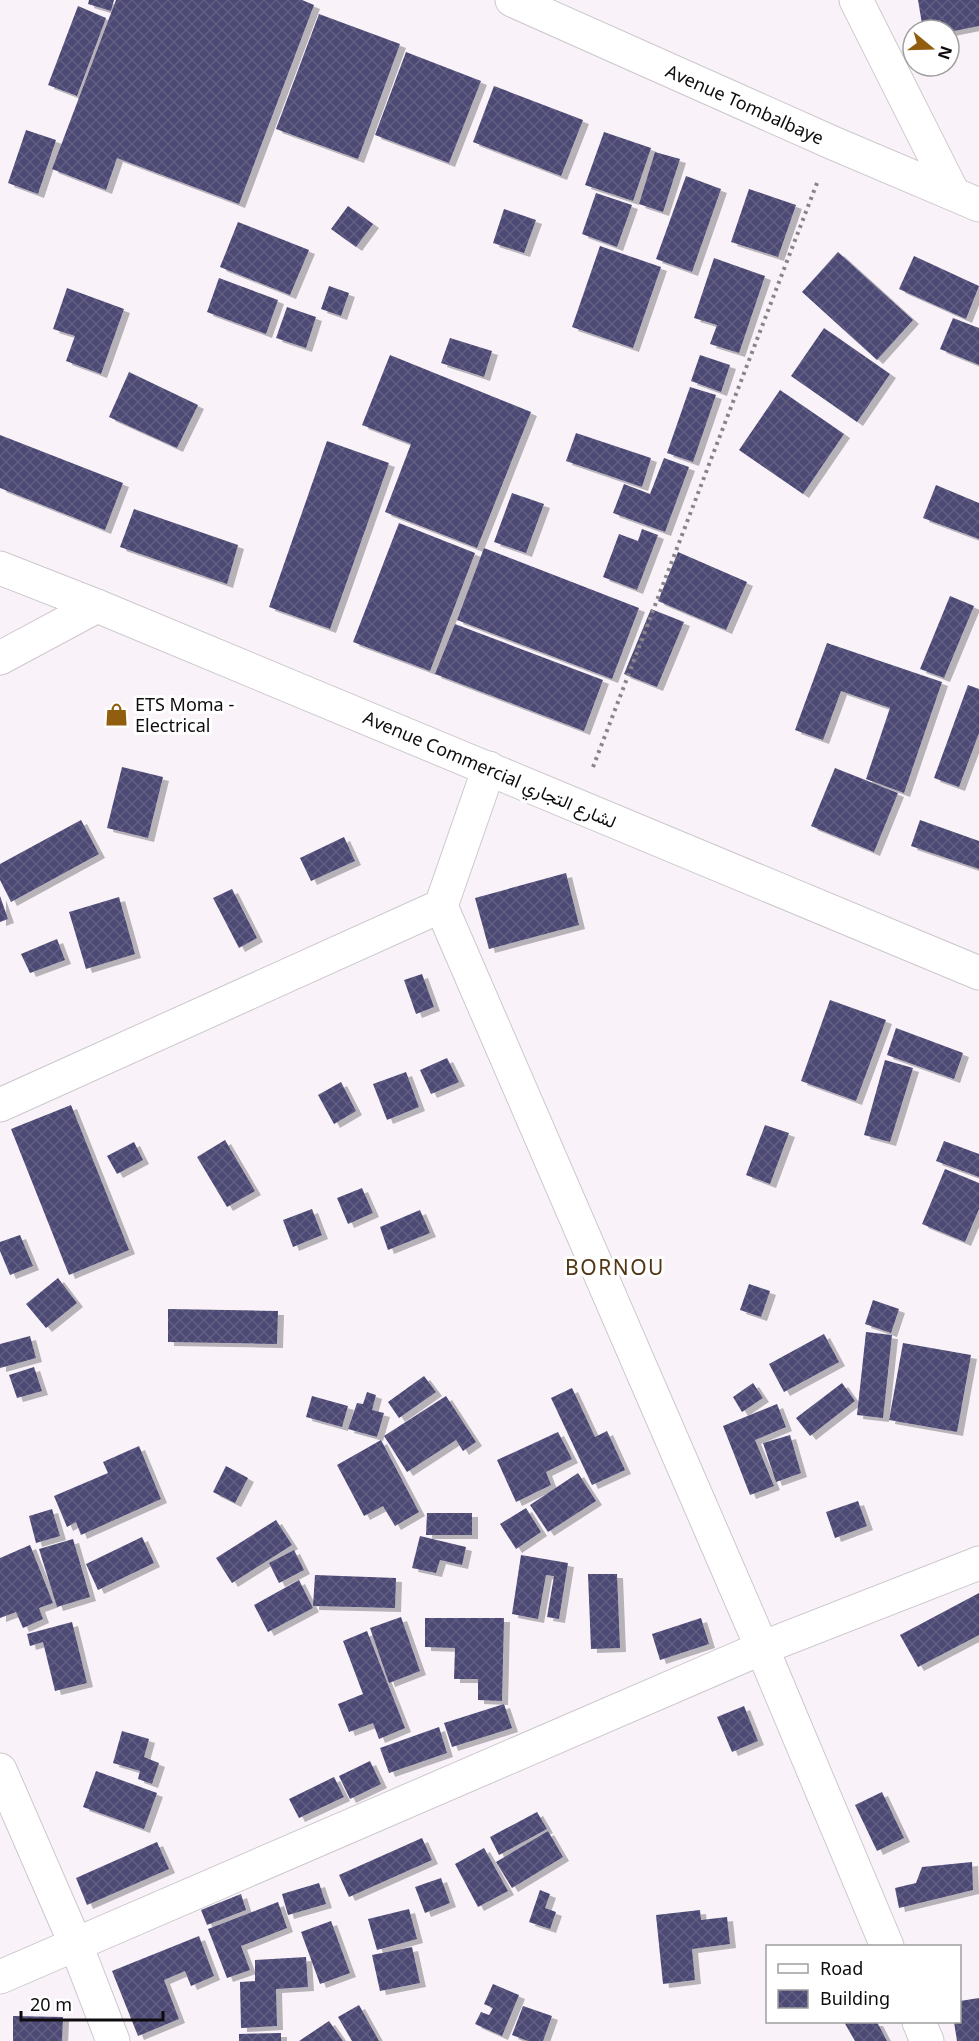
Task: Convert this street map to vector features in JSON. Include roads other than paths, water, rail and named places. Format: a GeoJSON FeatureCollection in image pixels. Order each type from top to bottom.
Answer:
{"type":"FeatureCollection","features":[{"type":"Feature","properties":{"kind":"street","name":"Avenue Tombalbaye"},"geometry":{"type":"LineString","coordinates":[[512,0],[833,143],[966,199]]}},
{"type":"Feature","properties":{"kind":"street"},"geometry":{"type":"LineString","coordinates":[[856,0],[966,199]]}},
{"type":"Feature","properties":{"kind":"street","name":"Avenue Commercial لشارع التجاري"},"geometry":{"type":"LineString","coordinates":[[0,568],[97,606],[979,972]]}},
{"type":"Feature","properties":{"kind":"street"},"geometry":{"type":"LineString","coordinates":[[0,658],[97,606]]}},
{"type":"Feature","properties":{"kind":"street"},"geometry":{"type":"LineString","coordinates":[[489,768],[441,906],[762,1648],[886,1945]]}},
{"type":"Feature","properties":{"kind":"street"},"geometry":{"type":"LineString","coordinates":[[0,1105],[441,906]]}},
{"type":"Feature","properties":{"kind":"street"},"geometry":{"type":"LineString","coordinates":[[0,1977],[762,1648],[979,1563]]}},
{"type":"Feature","properties":{"kind":"street"},"geometry":{"type":"LineString","coordinates":[[0,1770],[76,1946],[113,2041]]}},
{"type":"Feature","properties":{"kind":"street"},"geometry":{"type":"LineString","coordinates":[[919,2023],[927,2041]]}},
{"type":"Feature","properties":{"kind":"place","name":"ETS Moma - Electrical"},"geometry":{"type":"Point","coordinates":[117,714]}},
{"type":"Feature","properties":{"kind":"district","name":"BORNOU"},"geometry":{"type":"Point","coordinates":[615,1267]}}]}
